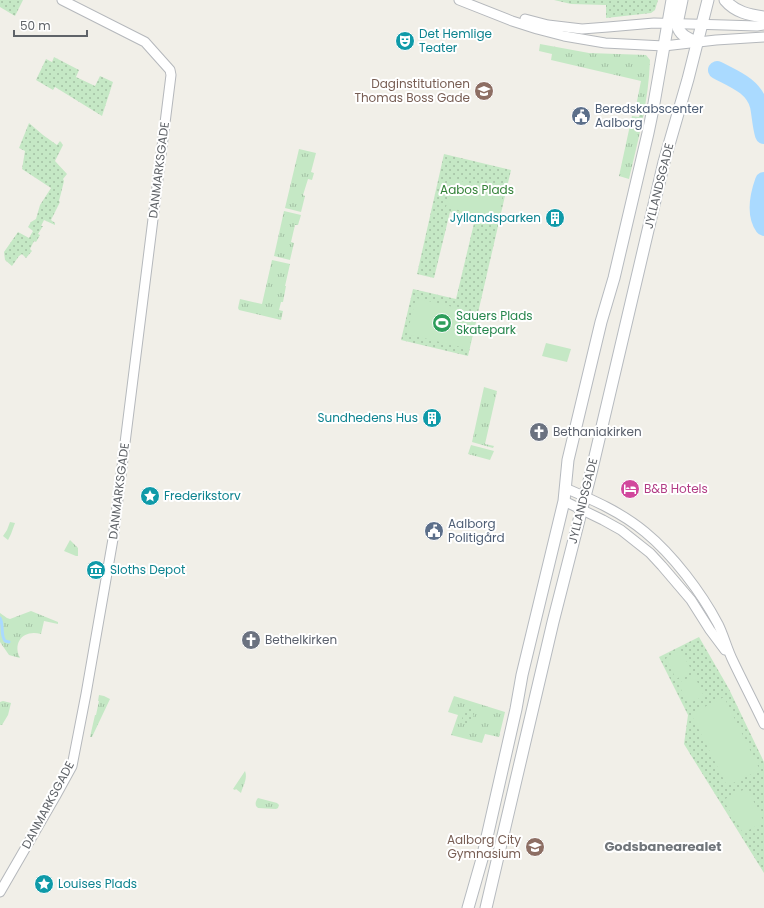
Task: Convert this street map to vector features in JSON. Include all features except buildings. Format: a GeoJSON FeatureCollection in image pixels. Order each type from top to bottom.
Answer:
{"type":"FeatureCollection","features":[{"type":"Feature","properties":{"kind":"main road"},"geometry":{"type":"LineString","coordinates":[[672,0],[672,24],[683,35],[698,42]]}},
{"type":"Feature","properties":{"kind":"main road"},"geometry":{"type":"LineString","coordinates":[[672,24],[682,0]]}},
{"type":"Feature","properties":{"kind":"main road","name":"JYLLANDSGADE"},"geometry":{"type":"LineString","coordinates":[[486,908],[664,162],[688,79],[708,0]]}},
{"type":"Feature","properties":{"kind":"main road"},"geometry":{"type":"LineString","coordinates":[[725,0],[733,8],[744,13],[764,17]]}},
{"type":"Feature","properties":{"kind":"main road","name":"JYLLANDSGADE"},"geometry":{"type":"LineString","coordinates":[[468,908],[482,859],[516,709],[522,675],[564,501],[568,463],[648,133],[664,46],[672,24]]}},
{"type":"Feature","properties":{"kind":"street","name":"DANMARKSGADE"},"geometry":{"type":"LineString","coordinates":[[0,892],[72,766],[113,539],[171,76],[170,70],[145,42],[62,0]]}},
{"type":"Feature","properties":{"kind":"street"},"geometry":{"type":"LineString","coordinates":[[459,0],[537,29],[564,36],[605,43],[664,46],[716,40],[764,37]]}},
{"type":"Feature","properties":{"kind":"street"},"geometry":{"type":"LineString","coordinates":[[471,0],[514,16],[560,27],[594,29],[654,23],[764,25]]}},
{"type":"Feature","properties":{"kind":"street"},"geometry":{"type":"LineString","coordinates":[[664,46],[702,25]]}},
{"type":"Feature","properties":{"kind":"street"},"geometry":{"type":"LineString","coordinates":[[565,488],[628,519],[658,544],[682,570],[706,603],[718,626],[732,660],[764,723]]}},
{"type":"Feature","properties":{"kind":"street"},"geometry":{"type":"LineString","coordinates":[[564,501],[621,530],[656,559],[691,600],[710,630],[732,660]]}},
{"type":"Feature","properties":{"kind":"green space"},"geometry":{"type":"Polygon","coordinates":[[[0,0],[23,0],[15,16],[0,7],[0,0]]]}},
{"type":"Feature","properties":{"kind":"green space"},"geometry":{"type":"Polygon","coordinates":[[[554,0],[658,0],[655,10],[651,13],[606,18],[606,5],[571,4],[554,0]]]}},
{"type":"Feature","properties":{"kind":"green space"},"geometry":{"type":"Polygon","coordinates":[[[540,44],[589,53],[646,55],[650,60],[648,90],[629,179],[619,176],[632,116],[639,117],[640,112],[635,111],[641,81],[551,60],[552,54],[539,51],[540,44]]]}},
{"type":"Feature","properties":{"kind":"green space"},"geometry":{"type":"Polygon","coordinates":[[[54,57],[79,70],[76,77],[95,86],[100,76],[113,82],[102,116],[55,87],[53,90],[36,80],[46,59],[52,62],[54,57]]]}},
{"type":"Feature","properties":{"kind":"green space"},"geometry":{"type":"Polygon","coordinates":[[[29,123],[57,145],[60,141],[63,145],[55,161],[67,174],[63,179],[64,181],[60,202],[51,220],[55,223],[55,225],[44,220],[41,226],[43,226],[38,234],[40,235],[36,242],[34,241],[30,249],[32,251],[26,258],[22,254],[19,256],[12,266],[5,260],[4,252],[18,232],[29,238],[33,231],[28,227],[31,222],[36,219],[40,205],[51,188],[22,169],[25,151],[19,148],[29,123]]]}},
{"type":"Feature","properties":{"kind":"green space"},"geometry":{"type":"Polygon","coordinates":[[[299,149],[316,153],[311,172],[314,173],[312,180],[308,179],[303,195],[305,196],[301,212],[285,208],[299,149]]]}},
{"type":"Feature","properties":{"kind":"green space","name":"Aabos Plads"},"geometry":{"type":"Polygon","coordinates":[[[444,154],[511,170],[468,356],[401,340],[413,289],[456,299],[475,219],[450,212],[434,278],[417,274],[444,154]]]}},
{"type":"Feature","properties":{"kind":"green space"},"geometry":{"type":"Polygon","coordinates":[[[453,179],[504,191],[497,220],[446,207],[453,179]]]}},
{"type":"Feature","properties":{"kind":"green space"},"geometry":{"type":"Polygon","coordinates":[[[284,211],[301,215],[298,225],[295,225],[291,242],[294,243],[290,260],[274,256],[284,211]]]}},
{"type":"Feature","properties":{"kind":"green space"},"geometry":{"type":"Polygon","coordinates":[[[272,260],[290,264],[283,302],[281,302],[279,310],[283,311],[281,320],[239,310],[238,308],[240,299],[262,304],[272,260]]]}},
{"type":"Feature","properties":{"kind":"green space","name":"Sauers Plads Skatepark"},"geometry":{"type":"Polygon","coordinates":[[[416,298],[478,313],[469,349],[407,334],[416,298]]]}},
{"type":"Feature","properties":{"kind":"green space"},"geometry":{"type":"Polygon","coordinates":[[[546,343],[571,349],[567,362],[542,356],[546,343]]]}},
{"type":"Feature","properties":{"kind":"green space"},"geometry":{"type":"Polygon","coordinates":[[[484,387],[497,391],[485,444],[494,446],[493,448],[472,442],[484,387]]]}},
{"type":"Feature","properties":{"kind":"green space"},"geometry":{"type":"Polygon","coordinates":[[[471,445],[494,451],[490,460],[468,454],[471,445]]]}},
{"type":"Feature","properties":{"kind":"green space"},"geometry":{"type":"Polygon","coordinates":[[[10,522],[15,523],[8,540],[3,536],[10,522]]]}},
{"type":"Feature","properties":{"kind":"green space"},"geometry":{"type":"Polygon","coordinates":[[[70,540],[78,548],[78,556],[64,551],[70,540]]]}},
{"type":"Feature","properties":{"kind":"green space"},"geometry":{"type":"Polygon","coordinates":[[[31,611],[58,622],[58,624],[44,621],[41,634],[29,633],[21,638],[18,647],[20,658],[9,655],[0,642],[0,613],[10,619],[31,611]]]}},
{"type":"Feature","properties":{"kind":"green space"},"geometry":{"type":"Polygon","coordinates":[[[699,637],[729,689],[764,762],[764,873],[684,744],[688,715],[659,657],[699,637]]]}},
{"type":"Feature","properties":{"kind":"green space"},"geometry":{"type":"Polygon","coordinates":[[[681,651],[692,671],[676,679],[666,658],[681,651]]]}},
{"type":"Feature","properties":{"kind":"green space"},"geometry":{"type":"Polygon","coordinates":[[[694,675],[704,696],[688,704],[678,683],[694,675]]]}},
{"type":"Feature","properties":{"kind":"green space"},"geometry":{"type":"Polygon","coordinates":[[[99,695],[110,699],[92,737],[90,737],[99,701],[99,695]]]}},
{"type":"Feature","properties":{"kind":"green space"},"geometry":{"type":"Polygon","coordinates":[[[454,696],[505,712],[499,737],[485,734],[482,743],[451,735],[458,715],[448,712],[454,696]]]}},
{"type":"Feature","properties":{"kind":"green space"},"geometry":{"type":"Polygon","coordinates":[[[724,697],[760,770],[727,786],[691,714],[724,697]]]}},
{"type":"Feature","properties":{"kind":"green space"},"geometry":{"type":"Polygon","coordinates":[[[3,701],[11,703],[8,715],[2,725],[0,725],[0,702],[3,701]]]}},
{"type":"Feature","properties":{"kind":"green space"},"geometry":{"type":"Polygon","coordinates":[[[466,707],[475,711],[470,725],[461,722],[466,707]]]}},
{"type":"Feature","properties":{"kind":"green space"},"geometry":{"type":"Polygon","coordinates":[[[245,771],[246,779],[241,793],[236,789],[233,789],[245,771]]]}},
{"type":"Feature","properties":{"kind":"green space"},"geometry":{"type":"Polygon","coordinates":[[[747,788],[764,822],[743,833],[723,800],[747,788]]]}},
{"type":"Feature","properties":{"kind":"green space"},"geometry":{"type":"Polygon","coordinates":[[[258,798],[277,803],[279,805],[278,808],[258,808],[256,806],[256,801],[258,798]]]}},
{"type":"Feature","properties":{"kind":"waterway"},"geometry":{"type":"LineString","coordinates":[[717,70],[736,80],[753,93],[759,106],[764,135]]}},
{"type":"Feature","properties":{"kind":"waterway"},"geometry":{"type":"LineString","coordinates":[[764,181],[759,198],[761,222],[764,227]]}},
{"type":"Feature","properties":{"kind":"waterway"},"geometry":{"type":"LineString","coordinates":[[0,618],[5,641],[9,642]]}},
{"type":"Feature","properties":{"kind":"place","name":"Det Hemlige Teater"},"geometry":{"type":"Point","coordinates":[405,41]}},
{"type":"Feature","properties":{"kind":"place","name":"Daginstitutionen Thomas Boss Gade"},"geometry":{"type":"Point","coordinates":[484,91]}},
{"type":"Feature","properties":{"kind":"place","name":"Beredskabscenter Aalborg"},"geometry":{"type":"Point","coordinates":[581,116]}},
{"type":"Feature","properties":{"kind":"place","name":"Jyllandsparken"},"geometry":{"type":"Point","coordinates":[555,218]}},
{"type":"Feature","properties":{"kind":"place","name":"Sauers Plads Skatepark"},"geometry":{"type":"Point","coordinates":[442,323]}},
{"type":"Feature","properties":{"kind":"place","name":"Sundhedens Hus"},"geometry":{"type":"Point","coordinates":[432,418]}},
{"type":"Feature","properties":{"kind":"place","name":"Bethaniakirken"},"geometry":{"type":"Point","coordinates":[539,432]}},
{"type":"Feature","properties":{"kind":"place","name":"B&B Hotels"},"geometry":{"type":"Point","coordinates":[630,489]}},
{"type":"Feature","properties":{"kind":"place","name":"Frederikstorv"},"geometry":{"type":"Point","coordinates":[150,496]}},
{"type":"Feature","properties":{"kind":"place","name":"Aalborg Politigård"},"geometry":{"type":"Point","coordinates":[434,531]}},
{"type":"Feature","properties":{"kind":"place","name":"Sloths Depot"},"geometry":{"type":"Point","coordinates":[96,570]}},
{"type":"Feature","properties":{"kind":"place","name":"Bethelkirken"},"geometry":{"type":"Point","coordinates":[251,640]}},
{"type":"Feature","properties":{"kind":"place","name":"Aalborg City Gymnasium"},"geometry":{"type":"Point","coordinates":[535,847]}},
{"type":"Feature","properties":{"kind":"place","name":"Louises Plads"},"geometry":{"type":"Point","coordinates":[44,884]}},
{"type":"Feature","properties":{"kind":"district","name":"Godsbanearealet"},"geometry":{"type":"Point","coordinates":[663,846]}}]}
